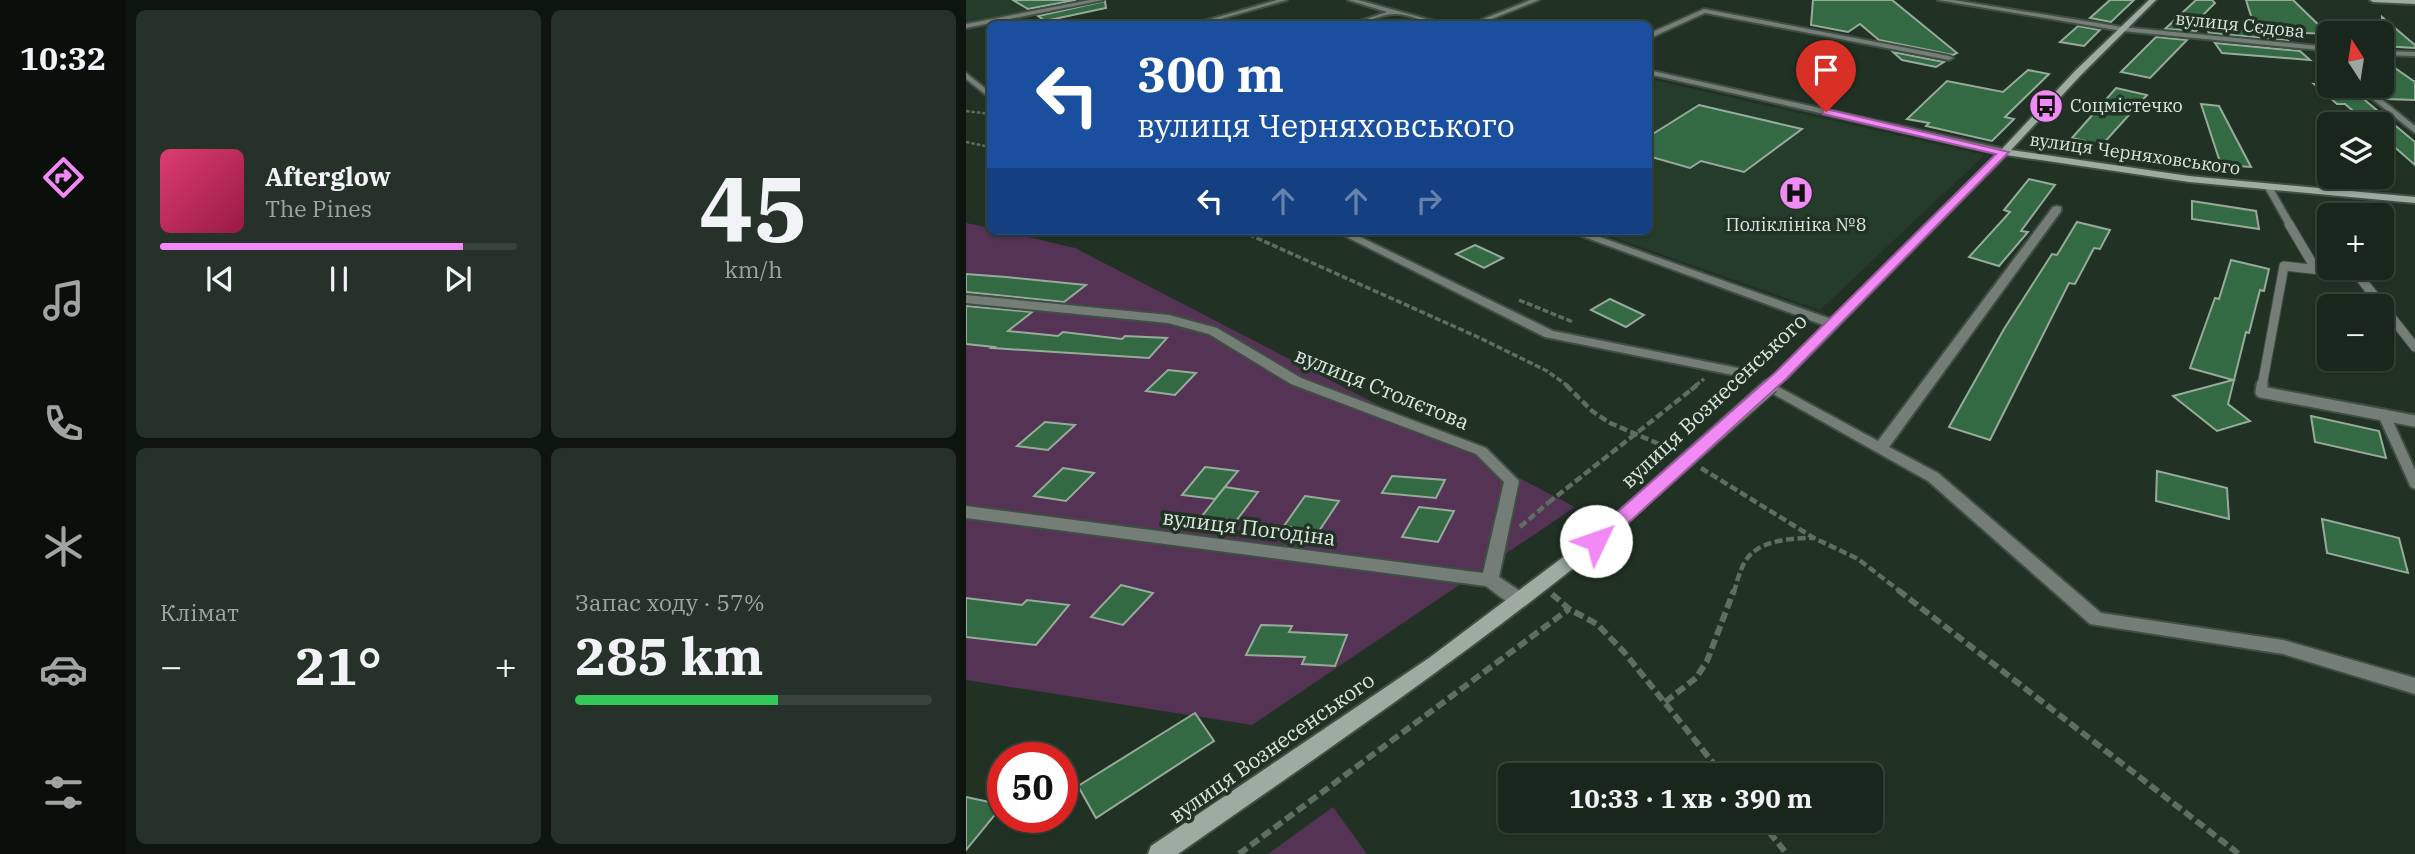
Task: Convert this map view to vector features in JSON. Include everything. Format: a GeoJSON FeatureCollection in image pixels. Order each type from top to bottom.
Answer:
{"type":"FeatureCollection","features":[{"type":"Feature","properties":{"kind":"main road","name":"вулиця Вознесенського"},"geometry":{"type":"LineString","coordinates":[[1159,854],[1542,586],[1596,541],[1774,381],[2153,0]]}},
{"type":"Feature","properties":{"kind":"main road"},"geometry":{"type":"LineString","coordinates":[[2373,0],[2415,2]]}},
{"type":"Feature","properties":{"kind":"main road","name":"вулиця Черняховського"},"geometry":{"type":"LineString","coordinates":[[2004,152],[2112,170],[2269,188],[2415,200]]}},
{"type":"Feature","properties":{"kind":"street"},"geometry":{"type":"LineString","coordinates":[[992,21],[1100,0]]}},
{"type":"Feature","properties":{"kind":"street"},"geometry":{"type":"LineString","coordinates":[[1208,21],[1284,0]]}},
{"type":"Feature","properties":{"kind":"street"},"geometry":{"type":"LineString","coordinates":[[1351,0],[1430,21]]}},
{"type":"Feature","properties":{"kind":"street"},"geometry":{"type":"LineString","coordinates":[[1482,21],[1536,0]]}},
{"type":"Feature","properties":{"kind":"street","name":"вулиця Сєдова"},"geometry":{"type":"LineString","coordinates":[[1941,0],[2122,29],[2317,48]]}},
{"type":"Feature","properties":{"kind":"street"},"geometry":{"type":"LineString","coordinates":[[1652,35],[1704,11],[1949,58]]}},
{"type":"Feature","properties":{"kind":"street"},"geometry":{"type":"LineString","coordinates":[[1365,21],[1395,12]]}},
{"type":"Feature","properties":{"kind":"street"},"geometry":{"type":"LineString","coordinates":[[966,26],[987,22]]}},
{"type":"Feature","properties":{"kind":"street"},"geometry":{"type":"LineString","coordinates":[[2313,48],[2317,51]]}},
{"type":"Feature","properties":{"kind":"street"},"geometry":{"type":"LineString","coordinates":[[2394,53],[2415,54]]}},
{"type":"Feature","properties":{"kind":"street","name":"вулиця Черняховського"},"geometry":{"type":"LineString","coordinates":[[1652,73],[2004,152]]}},
{"type":"Feature","properties":{"kind":"street"},"geometry":{"type":"LineString","coordinates":[[966,75],[987,93]]}},
{"type":"Feature","properties":{"kind":"street"},"geometry":{"type":"LineString","coordinates":[[981,87],[987,86]]}},
{"type":"Feature","properties":{"kind":"street"},"geometry":{"type":"LineString","coordinates":[[2375,98],[2415,130]]}},
{"type":"Feature","properties":{"kind":"street"},"geometry":{"type":"LineString","coordinates":[[1880,448],[2057,209]]}},
{"type":"Feature","properties":{"kind":"street"},"geometry":{"type":"LineString","coordinates":[[1348,235],[1549,334],[1748,374]]}},
{"type":"Feature","properties":{"kind":"street"},"geometry":{"type":"LineString","coordinates":[[1584,235],[1830,323]]}},
{"type":"Feature","properties":{"kind":"street","name":"вулиця Столєтова"},"geometry":{"type":"LineString","coordinates":[[966,299],[1169,319],[1213,331],[1296,381],[1481,451],[1512,481],[1490,580]]}},
{"type":"Feature","properties":{"kind":"street"},"geometry":{"type":"LineString","coordinates":[[1774,381],[1880,448],[1933,477],[2096,619],[2283,648],[2415,686]]}},
{"type":"Feature","properties":{"kind":"street","name":"вулиця Погодіна"},"geometry":{"type":"LineString","coordinates":[[966,512],[1490,580],[1520,600]]}},
{"type":"Feature","properties":{"kind":"lane"},"geometry":{"type":"LineString","coordinates":[[2269,188],[2315,268]]}},
{"type":"Feature","properties":{"kind":"lane"},"geometry":{"type":"LineString","coordinates":[[2415,347],[2357,274],[2284,266],[2261,392],[2415,421]]}},
{"type":"Feature","properties":{"kind":"lane"},"geometry":{"type":"LineString","coordinates":[[2385,415],[2415,483]]}},
{"type":"Feature","properties":{"kind":"path"},"geometry":{"type":"LineString","coordinates":[[966,111],[987,114]]}},
{"type":"Feature","properties":{"kind":"path"},"geometry":{"type":"LineString","coordinates":[[966,142],[987,146]]}},
{"type":"Feature","properties":{"kind":"path"},"geometry":{"type":"LineString","coordinates":[[1250,235],[1480,338],[1547,372],[1576,392],[1591,411],[1610,423],[1654,440],[1679,454]]}},
{"type":"Feature","properties":{"kind":"path"},"geometry":{"type":"LineString","coordinates":[[1512,297],[1574,323]]}},
{"type":"Feature","properties":{"kind":"path"},"geometry":{"type":"LineString","coordinates":[[1548,503],[1707,377]]}},
{"type":"Feature","properties":{"kind":"path"},"geometry":{"type":"LineString","coordinates":[[1690,461],[1814,538],[1858,559],[2239,854]]}},
{"type":"Feature","properties":{"kind":"path"},"geometry":{"type":"LineString","coordinates":[[1664,702],[1696,678],[1707,661],[1746,560],[1758,549],[1775,540],[1814,538]]}},
{"type":"Feature","properties":{"kind":"path"},"geometry":{"type":"LineString","coordinates":[[1542,586],[1569,609],[1597,624],[1713,763]]}},
{"type":"Feature","properties":{"kind":"path"},"geometry":{"type":"LineString","coordinates":[[1239,854],[1404,731],[1470,686],[1569,609]]}},
{"type":"Feature","properties":{"kind":"path"},"geometry":{"type":"LineString","coordinates":[[1770,833],[1787,854]]}},
{"type":"Feature","properties":{"kind":"shaded area"},"geometry":{"type":"Polygon","coordinates":[[[966,0],[1087,0],[966,23],[966,0]]]}},
{"type":"Feature","properties":{"kind":"shaded area","name":"Поліклініка №8"},"geometry":{"type":"Polygon","coordinates":[[[1652,80],[1984,155],[1820,310],[1606,235],[1652,235],[1652,80]]]}},
{"type":"Feature","properties":{"kind":"shaded area"},"geometry":{"type":"Polygon","coordinates":[[[966,223],[987,227],[987,235],[1019,235],[1075,248],[1575,507],[1252,725],[966,680],[966,223]]]}},
{"type":"Feature","properties":{"kind":"shaded area"},"geometry":{"type":"Polygon","coordinates":[[[1333,807],[1367,854],[1268,854],[1333,807]]]}},
{"type":"Feature","properties":{"kind":"building"},"geometry":{"type":"Polygon","coordinates":[[[1013,0],[1076,0],[1028,9],[1013,0]]]}},
{"type":"Feature","properties":{"kind":"building"},"geometry":{"type":"Polygon","coordinates":[[[1813,0],[1892,0],[1957,53],[1953,55],[1879,40],[1860,24],[1848,32],[1811,25],[1813,0]]]}},
{"type":"Feature","properties":{"kind":"building"},"geometry":{"type":"Polygon","coordinates":[[[2110,0],[2134,0],[2111,22],[2090,18],[2110,0]]]}},
{"type":"Feature","properties":{"kind":"building"},"geometry":{"type":"Polygon","coordinates":[[[2196,0],[2212,0],[2215,3],[2194,24],[2202,25],[2196,31],[2165,29],[2196,0]]]}},
{"type":"Feature","properties":{"kind":"building"},"geometry":{"type":"Polygon","coordinates":[[[2246,0],[2293,0],[2317,23],[2317,34],[2277,32],[2287,40],[2209,33],[2205,25],[2256,32],[2246,0]]]}},
{"type":"Feature","properties":{"kind":"building"},"geometry":{"type":"Polygon","coordinates":[[[1105,1],[1106,8],[1045,21],[1038,16],[1105,1]]]}},
{"type":"Feature","properties":{"kind":"building"},"geometry":{"type":"Polygon","coordinates":[[[2078,26],[2100,30],[2084,46],[2060,42],[2078,26]]]}},
{"type":"Feature","properties":{"kind":"building"},"geometry":{"type":"Polygon","coordinates":[[[2394,27],[2415,45],[2415,48],[2394,47],[2394,27]]]}},
{"type":"Feature","properties":{"kind":"building"},"geometry":{"type":"Polygon","coordinates":[[[2156,37],[2187,40],[2150,78],[2121,72],[2156,37]]]}},
{"type":"Feature","properties":{"kind":"building"},"geometry":{"type":"Polygon","coordinates":[[[2215,43],[2300,51],[2310,60],[2222,53],[2215,43]]]}},
{"type":"Feature","properties":{"kind":"building"},"geometry":{"type":"Polygon","coordinates":[[[1893,52],[1944,62],[1936,67],[1902,60],[1893,52]]]}},
{"type":"Feature","properties":{"kind":"building"},"geometry":{"type":"Polygon","coordinates":[[[2394,67],[2415,82],[2415,100],[2385,99],[2394,98],[2394,67]]]}},
{"type":"Feature","properties":{"kind":"building"},"geometry":{"type":"Polygon","coordinates":[[[2028,70],[2049,74],[2005,117],[2014,119],[1992,141],[1907,119],[1947,81],[2003,92],[2028,70]]]}},
{"type":"Feature","properties":{"kind":"building"},"geometry":{"type":"Polygon","coordinates":[[[2116,88],[2147,95],[2102,145],[2072,138],[2116,88]]]}},
{"type":"Feature","properties":{"kind":"building"},"geometry":{"type":"Polygon","coordinates":[[[2330,98],[2362,98],[2379,112],[2354,112],[2345,104],[2337,104],[2330,98]]]}},
{"type":"Feature","properties":{"kind":"building"},"geometry":{"type":"Polygon","coordinates":[[[2201,104],[2219,106],[2251,167],[2221,165],[2201,104]]]}},
{"type":"Feature","properties":{"kind":"building"},"geometry":{"type":"Polygon","coordinates":[[[1699,105],[1802,129],[1744,172],[1701,161],[1690,168],[1652,157],[1652,134],[1699,105]]]}},
{"type":"Feature","properties":{"kind":"building"},"geometry":{"type":"Polygon","coordinates":[[[2394,124],[2415,142],[2415,165],[2394,147],[2394,124]]]}},
{"type":"Feature","properties":{"kind":"building"},"geometry":{"type":"Polygon","coordinates":[[[2029,179],[2055,185],[2021,231],[2028,232],[1999,266],[1969,257],[2010,212],[2004,210],[2029,179]]]}},
{"type":"Feature","properties":{"kind":"building"},"geometry":{"type":"Polygon","coordinates":[[[2192,201],[2256,211],[2259,229],[2192,219],[2192,201]]]}},
{"type":"Feature","properties":{"kind":"building"},"geometry":{"type":"Polygon","coordinates":[[[2077,222],[2110,230],[2100,249],[2094,248],[2075,284],[2069,283],[1990,440],[1949,427],[2004,329],[2052,254],[2057,255],[2077,222]]]}},
{"type":"Feature","properties":{"kind":"building"},"geometry":{"type":"Polygon","coordinates":[[[1475,245],[1503,258],[1484,268],[1456,254],[1475,245]]]}},
{"type":"Feature","properties":{"kind":"building"},"geometry":{"type":"Polygon","coordinates":[[[2231,260],[2269,269],[2264,291],[2260,290],[2249,333],[2246,332],[2228,404],[2250,421],[2217,431],[2173,396],[2233,380],[2190,368],[2215,298],[2219,299],[2231,260]]]}},
{"type":"Feature","properties":{"kind":"building"},"geometry":{"type":"Polygon","coordinates":[[[966,274],[1086,285],[1064,302],[966,292],[966,274]]]}},
{"type":"Feature","properties":{"kind":"building"},"geometry":{"type":"Polygon","coordinates":[[[1610,299],[1644,315],[1626,327],[1591,310],[1610,299]]]}},
{"type":"Feature","properties":{"kind":"building"},"geometry":{"type":"Polygon","coordinates":[[[966,306],[1032,312],[1008,331],[1058,336],[1063,332],[1122,339],[1125,336],[1167,338],[1149,358],[966,344],[966,306]]]}},
{"type":"Feature","properties":{"kind":"building"},"geometry":{"type":"Polygon","coordinates":[[[1168,370],[1196,373],[1175,395],[1146,391],[1168,370]]]}},
{"type":"Feature","properties":{"kind":"building"},"geometry":{"type":"Polygon","coordinates":[[[2311,416],[2379,431],[2386,458],[2315,442],[2311,416]]]}},
{"type":"Feature","properties":{"kind":"building"},"geometry":{"type":"Polygon","coordinates":[[[1045,422],[1075,425],[1048,450],[1017,446],[1045,422]]]}},
{"type":"Feature","properties":{"kind":"building"},"geometry":{"type":"Polygon","coordinates":[[[1205,467],[1238,471],[1215,499],[1182,495],[1205,467]]]}},
{"type":"Feature","properties":{"kind":"building"},"geometry":{"type":"Polygon","coordinates":[[[1063,468],[1094,473],[1066,501],[1034,496],[1063,468]]]}},
{"type":"Feature","properties":{"kind":"building"},"geometry":{"type":"Polygon","coordinates":[[[2157,471],[2227,488],[2229,519],[2156,501],[2157,471]]]}},
{"type":"Feature","properties":{"kind":"building"},"geometry":{"type":"Polygon","coordinates":[[[1392,476],[1445,480],[1436,498],[1382,493],[1392,476]]]}},
{"type":"Feature","properties":{"kind":"building"},"geometry":{"type":"Polygon","coordinates":[[[1225,487],[1258,492],[1236,521],[1202,516],[1225,487]]]}},
{"type":"Feature","properties":{"kind":"building"},"geometry":{"type":"Polygon","coordinates":[[[1305,496],[1339,501],[1319,531],[1284,526],[1305,496]]]}},
{"type":"Feature","properties":{"kind":"building"},"geometry":{"type":"Polygon","coordinates":[[[1419,507],[1454,511],[1438,542],[1402,537],[1419,507]]]}},
{"type":"Feature","properties":{"kind":"building"},"geometry":{"type":"Polygon","coordinates":[[[2322,519],[2399,538],[2408,573],[2327,553],[2322,519]]]}},
{"type":"Feature","properties":{"kind":"building"},"geometry":{"type":"Polygon","coordinates":[[[1121,585],[1153,593],[1123,625],[1091,617],[1121,585]]]}},
{"type":"Feature","properties":{"kind":"building"},"geometry":{"type":"Polygon","coordinates":[[[966,598],[1022,605],[1027,600],[1069,605],[1036,645],[966,637],[966,598]]]}},
{"type":"Feature","properties":{"kind":"building"},"geometry":{"type":"Polygon","coordinates":[[[1261,625],[1292,626],[1289,632],[1347,635],[1335,666],[1302,664],[1305,657],[1246,655],[1261,625]]]}},
{"type":"Feature","properties":{"kind":"building"},"geometry":{"type":"Polygon","coordinates":[[[1195,713],[1214,741],[1096,818],[1078,786],[1195,713]]]}},
{"type":"Feature","properties":{"kind":"building"},"geometry":{"type":"Polygon","coordinates":[[[966,797],[987,802],[987,824],[966,850],[966,797]]]}},
{"type":"Feature","properties":{"kind":"place","name":"Соцмістечко"},"geometry":{"type":"Point","coordinates":[2046,106]}},
{"type":"Feature","properties":{"kind":"place","name":"Поліклініка №8"},"geometry":{"type":"Point","coordinates":[1796,193]}},
{"type":"Feature","properties":{"kind":"route"},"geometry":{"type":"LineString","coordinates":[[1596,541],[1781,376],[1830,323],[2004,152],[1826,112]]}}]}
